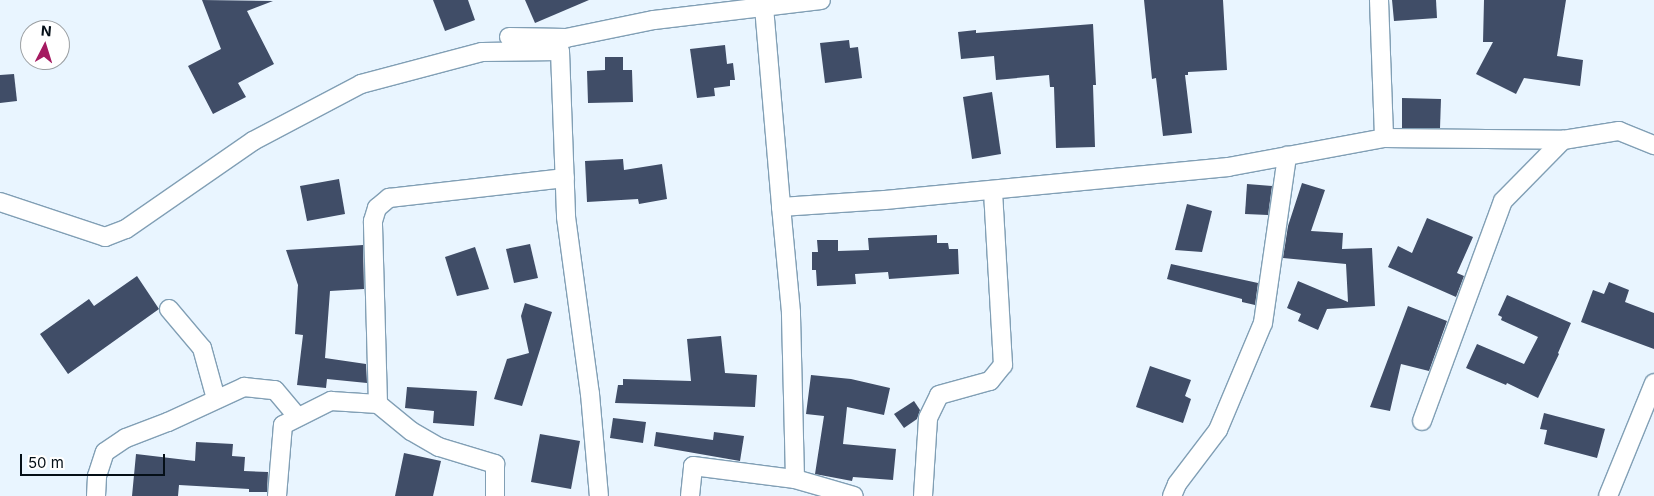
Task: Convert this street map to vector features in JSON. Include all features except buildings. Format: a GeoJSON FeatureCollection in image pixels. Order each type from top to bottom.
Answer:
{"type":"FeatureCollection","features":[{"type":"Feature","properties":{"kind":"street"},"geometry":{"type":"LineString","coordinates":[[509,37],[566,38],[654,20],[821,0]]}},
{"type":"Feature","properties":{"kind":"street"},"geometry":{"type":"LineString","coordinates":[[1379,0],[1384,138]]}},
{"type":"Feature","properties":{"kind":"street"},"geometry":{"type":"LineString","coordinates":[[764,7],[791,312],[795,479]]}},
{"type":"Feature","properties":{"kind":"street"},"geometry":{"type":"LineString","coordinates":[[0,202],[105,237],[126,229],[253,141],[361,84],[482,52],[560,51],[566,216],[590,394],[599,496]]}},
{"type":"Feature","properties":{"kind":"street"},"geometry":{"type":"LineString","coordinates":[[781,207],[885,200],[1228,167],[1384,138],[1563,140],[1618,131],[1654,146]]}},
{"type":"Feature","properties":{"kind":"street"},"geometry":{"type":"LineString","coordinates":[[1422,421],[1503,201],[1563,140]]}},
{"type":"Feature","properties":{"kind":"street"},"geometry":{"type":"LineString","coordinates":[[1172,496],[1177,484],[1218,430],[1263,323],[1287,156]]}},
{"type":"Feature","properties":{"kind":"street"},"geometry":{"type":"LineString","coordinates":[[378,404],[373,222],[377,208],[389,198],[565,178]]}},
{"type":"Feature","properties":{"kind":"street"},"geometry":{"type":"LineString","coordinates":[[923,496],[928,418],[939,395],[990,381],[1003,365],[993,190]]}},
{"type":"Feature","properties":{"kind":"street"},"geometry":{"type":"LineString","coordinates":[[169,309],[202,348],[216,399]]}},
{"type":"Feature","properties":{"kind":"street"},"geometry":{"type":"LineString","coordinates":[[1608,496],[1654,383]]}},
{"type":"Feature","properties":{"kind":"street"},"geometry":{"type":"LineString","coordinates":[[96,496],[97,476],[105,452],[126,438],[168,422],[244,387],[274,390],[298,417]]}},
{"type":"Feature","properties":{"kind":"street"},"geometry":{"type":"LineString","coordinates":[[277,496],[283,425],[331,401],[378,404],[411,431],[439,447],[495,464],[495,496]]}},
{"type":"Feature","properties":{"kind":"street"},"geometry":{"type":"LineString","coordinates":[[693,466],[795,479],[854,496]]}},
{"type":"Feature","properties":{"kind":"street"},"geometry":{"type":"LineString","coordinates":[[686,496],[693,466]]}},
{"type":"Feature","properties":{"kind":"street"},"geometry":{"type":"LineString","coordinates":[[690,496],[693,466]]}}]}
